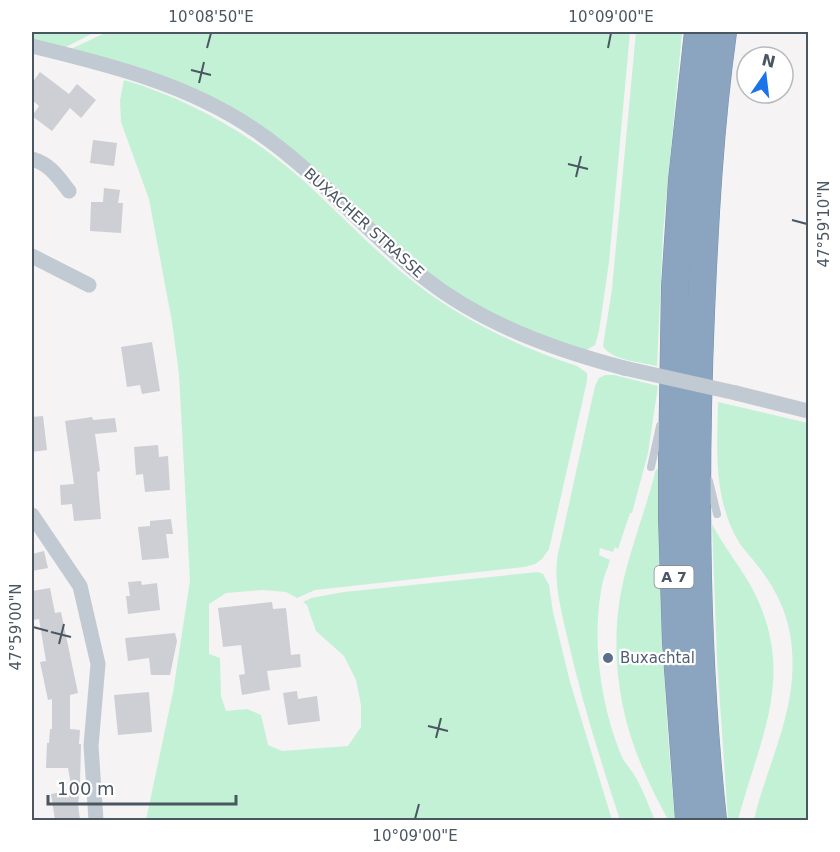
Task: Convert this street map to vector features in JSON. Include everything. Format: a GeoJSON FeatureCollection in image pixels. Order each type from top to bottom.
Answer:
{"type":"FeatureCollection","features":[{"type":"Feature","properties":{"kind":"highway","name":"A 7"},"geometry":{"type":"LineString","coordinates":[[689,820],[676,642],[672,518],[675,287],[681,180],[698,32]]}},
{"type":"Feature","properties":{"kind":"highway","name":"A 7"},"geometry":{"type":"LineString","coordinates":[[713,820],[701,652],[697,515],[702,405],[705,218],[715,90],[723,32]]}},
{"type":"Feature","properties":{"kind":"street","name":"BUXACHER STRASSE"},"geometry":{"type":"LineString","coordinates":[[32,46],[135,73],[190,93],[213,105],[277,146],[315,177],[424,278],[484,317],[546,345],[624,368],[808,411]]}},
{"type":"Feature","properties":{"kind":"street"},"geometry":{"type":"LineString","coordinates":[[32,159],[50,167],[69,191]]}},
{"type":"Feature","properties":{"kind":"street"},"geometry":{"type":"LineString","coordinates":[[32,256],[89,285]]}},
{"type":"Feature","properties":{"kind":"street"},"geometry":{"type":"LineString","coordinates":[[32,515],[80,586],[98,664],[91,746],[96,820]]}},
{"type":"Feature","properties":{"kind":"lane"},"geometry":{"type":"LineString","coordinates":[[662,387],[663,365],[675,333]]}},
{"type":"Feature","properties":{"kind":"lane"},"geometry":{"type":"LineString","coordinates":[[651,467],[660,420]]}},
{"type":"Feature","properties":{"kind":"lane"},"geometry":{"type":"LineString","coordinates":[[709,477],[717,514]]}},
{"type":"Feature","properties":{"kind":"green space"},"geometry":{"type":"Polygon","coordinates":[[[32,32],[95,32],[64,48],[32,40],[32,32]]]}},
{"type":"Feature","properties":{"kind":"green space"},"geometry":{"type":"Polygon","coordinates":[[[107,32],[630,32],[609,262],[595,345],[585,351],[505,321],[445,286],[192,87],[139,67],[71,49],[107,32]]]}},
{"type":"Feature","properties":{"kind":"green space"},"geometry":{"type":"Polygon","coordinates":[[[636,32],[682,32],[663,232],[657,366],[620,358],[603,346],[612,289],[636,32]]]}},
{"type":"Feature","properties":{"kind":"green space"},"geometry":{"type":"Polygon","coordinates":[[[124,80],[173,98],[243,134],[305,182],[375,249],[437,299],[494,332],[535,351],[577,366],[587,373],[549,549],[542,559],[524,567],[315,590],[297,598],[286,592],[262,590],[226,593],[209,604],[209,654],[220,658],[221,696],[226,711],[247,709],[261,715],[268,745],[282,751],[348,746],[361,727],[361,705],[356,680],[344,656],[316,631],[307,605],[303,602],[311,598],[344,592],[538,572],[543,574],[549,585],[553,612],[570,682],[612,820],[146,820],[173,692],[190,581],[179,374],[172,322],[149,199],[121,122],[120,100],[124,80]]]}},
{"type":"Feature","properties":{"kind":"green space"},"geometry":{"type":"Polygon","coordinates":[[[614,375],[658,386],[648,453],[632,513],[630,513],[618,549],[615,547],[613,552],[600,548],[599,555],[610,560],[598,611],[600,674],[608,716],[621,755],[639,783],[655,820],[620,820],[578,682],[558,595],[558,554],[595,386],[599,378],[614,375]]]}},
{"type":"Feature","properties":{"kind":"green space"},"geometry":{"type":"Polygon","coordinates":[[[718,402],[808,423],[808,820],[754,820],[788,707],[793,659],[790,634],[782,606],[768,581],[740,544],[725,510],[718,475],[718,402]]]}},
{"type":"Feature","properties":{"kind":"green space"},"geometry":{"type":"Polygon","coordinates":[[[656,469],[659,470],[663,645],[675,820],[668,820],[635,750],[623,706],[617,660],[616,637],[621,592],[656,469]]]}},
{"type":"Feature","properties":{"kind":"green space"},"geometry":{"type":"Polygon","coordinates":[[[712,524],[755,594],[767,625],[773,653],[770,708],[738,820],[728,820],[717,659],[712,524]]]}},
{"type":"Feature","properties":{"kind":"building"},"geometry":{"type":"Polygon","coordinates":[[[40,72],[69,94],[77,84],[96,100],[81,118],[70,108],[52,131],[32,116],[39,106],[32,100],[32,83],[40,72]]]}},
{"type":"Feature","properties":{"kind":"building"},"geometry":{"type":"Polygon","coordinates":[[[93,140],[117,143],[114,166],[90,163],[93,140]]]}},
{"type":"Feature","properties":{"kind":"building"},"geometry":{"type":"Polygon","coordinates":[[[104,188],[120,190],[118,203],[123,203],[121,233],[90,231],[91,202],[103,202],[104,188]]]}},
{"type":"Feature","properties":{"kind":"building"},"geometry":{"type":"Polygon","coordinates":[[[152,342],[160,391],[142,394],[140,385],[127,387],[121,347],[152,342]]]}},
{"type":"Feature","properties":{"kind":"building"},"geometry":{"type":"Polygon","coordinates":[[[43,416],[47,450],[32,452],[32,417],[43,416]]]}},
{"type":"Feature","properties":{"kind":"building"},"geometry":{"type":"Polygon","coordinates":[[[92,417],[93,420],[115,418],[117,432],[95,434],[100,471],[97,472],[101,519],[74,521],[72,504],[61,505],[60,485],[74,484],[65,421],[92,417]]]}},
{"type":"Feature","properties":{"kind":"building"},"geometry":{"type":"Polygon","coordinates":[[[158,445],[159,457],[168,456],[170,490],[145,492],[143,474],[136,475],[134,447],[158,445]]]}},
{"type":"Feature","properties":{"kind":"building"},"geometry":{"type":"Polygon","coordinates":[[[171,519],[173,534],[166,534],[169,558],[142,560],[138,527],[150,526],[150,521],[171,519]]]}},
{"type":"Feature","properties":{"kind":"building"},"geometry":{"type":"Polygon","coordinates":[[[44,551],[48,568],[32,571],[32,554],[44,551]]]}},
{"type":"Feature","properties":{"kind":"building"},"geometry":{"type":"Polygon","coordinates":[[[141,581],[142,585],[157,583],[160,610],[128,614],[126,596],[130,596],[128,582],[141,581]]]}},
{"type":"Feature","properties":{"kind":"building"},"geometry":{"type":"Polygon","coordinates":[[[50,588],[55,613],[61,612],[78,693],[70,695],[70,729],[80,730],[80,783],[84,782],[84,794],[79,795],[80,820],[55,820],[51,794],[72,790],[68,768],[46,768],[47,743],[49,743],[50,729],[52,729],[52,699],[48,700],[40,662],[46,661],[39,619],[32,620],[32,591],[50,588]]]}},
{"type":"Feature","properties":{"kind":"building"},"geometry":{"type":"Polygon","coordinates":[[[272,602],[273,609],[286,608],[291,655],[300,654],[301,667],[267,671],[270,690],[242,695],[239,675],[245,674],[241,645],[223,647],[218,608],[272,602]]]}},
{"type":"Feature","properties":{"kind":"building"},"geometry":{"type":"Polygon","coordinates":[[[175,633],[177,641],[170,675],[151,675],[149,658],[128,661],[125,638],[175,633]]]}},
{"type":"Feature","properties":{"kind":"building"},"geometry":{"type":"Polygon","coordinates":[[[297,691],[298,699],[317,696],[320,721],[288,725],[283,693],[297,691]]]}},
{"type":"Feature","properties":{"kind":"building"},"geometry":{"type":"Polygon","coordinates":[[[149,692],[152,732],[118,735],[114,695],[149,692]]]}},
{"type":"Feature","properties":{"kind":"place","name":"Buxachtal"},"geometry":{"type":"Point","coordinates":[608,658]}}]}
